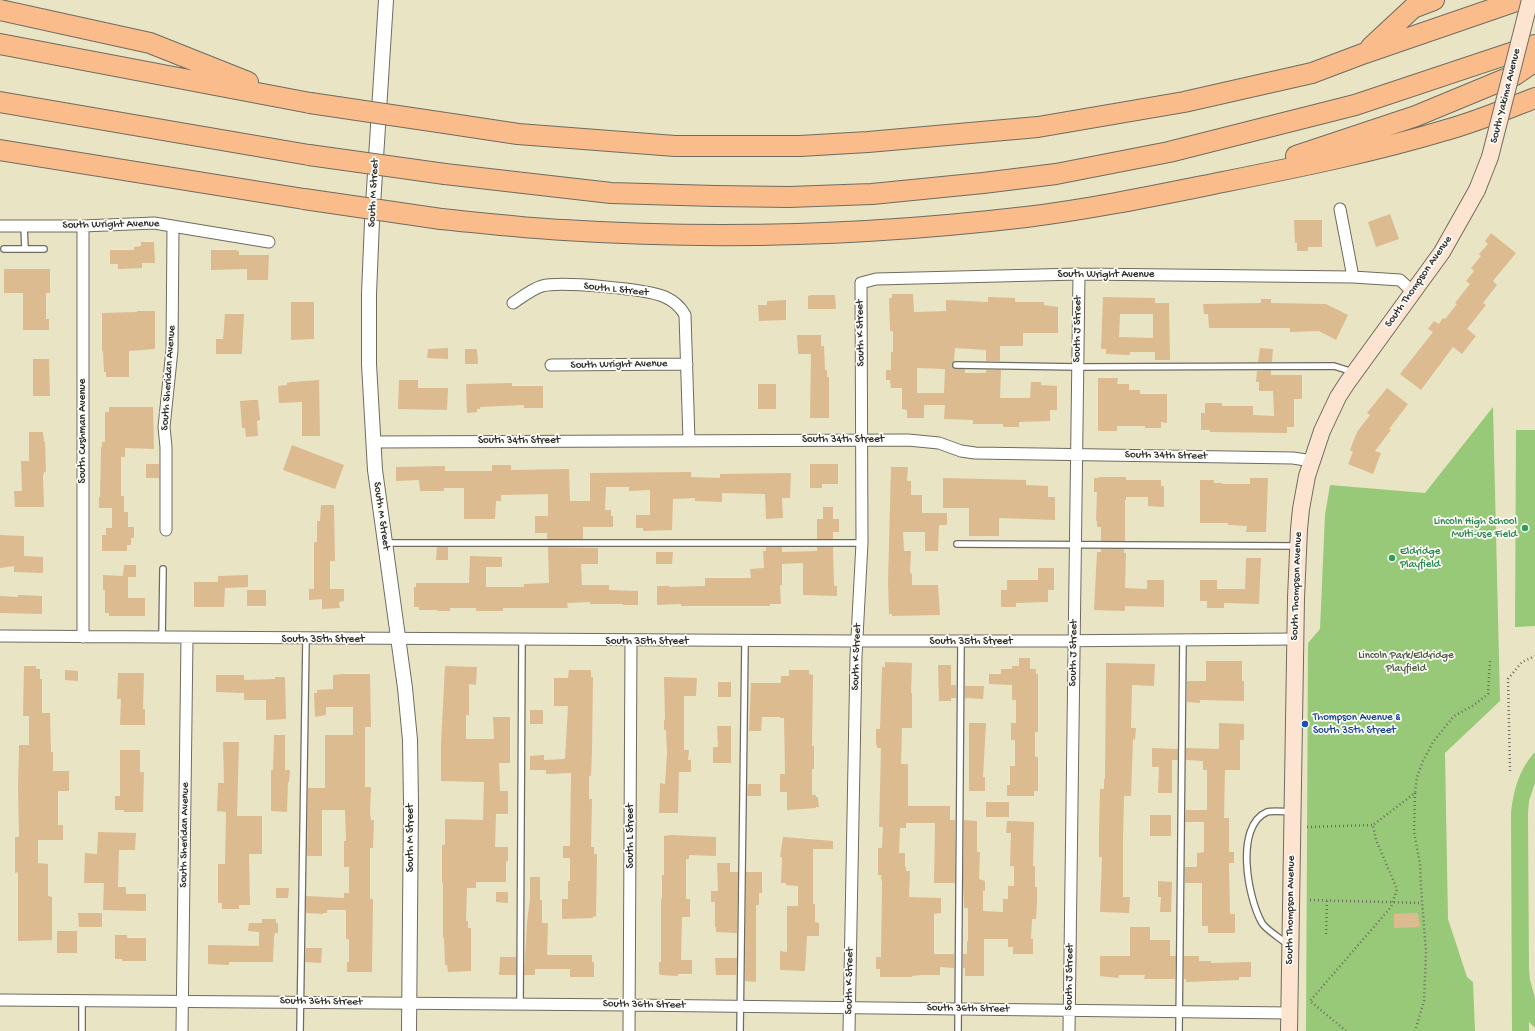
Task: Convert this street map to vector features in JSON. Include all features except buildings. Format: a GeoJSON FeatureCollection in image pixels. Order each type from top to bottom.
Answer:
{"type":"FeatureCollection","features":[{"type":"Feature","properties":{"kind":"highway"},"geometry":{"type":"LineString","coordinates":[[1365,53],[1414,8],[1434,0]]}},
{"type":"Feature","properties":{"kind":"highway"},"geometry":{"type":"LineString","coordinates":[[4,46],[310,103],[518,134],[675,146],[800,146],[868,142],[1038,127],[1184,102],[1312,73],[1365,53],[1519,0]]}},
{"type":"Feature","properties":{"kind":"highway"},"geometry":{"type":"LineString","coordinates":[[0,10],[150,43],[289,99]]}},
{"type":"Feature","properties":{"kind":"highway"},"geometry":{"type":"LineString","coordinates":[[0,102],[309,155],[445,174],[611,193],[789,197],[872,194],[1056,174],[1169,152],[1354,105],[1535,45]]}},
{"type":"Feature","properties":{"kind":"highway"},"geometry":{"type":"LineString","coordinates":[[1208,185],[1416,116],[1515,75],[1535,61]]}},
{"type":"Feature","properties":{"kind":"highway"},"geometry":{"type":"LineString","coordinates":[[6,154],[441,219],[564,230],[616,232],[716,234],[820,233],[900,229],[1026,217],[1109,204],[1326,161],[1448,130],[1535,98]]}},
{"type":"Feature","properties":{"kind":"main road","name":"South Yakima Avenue"},"geometry":{"type":"LineString","coordinates":[[1477,190],[1490,157],[1530,0]]}},
{"type":"Feature","properties":{"kind":"main road","name":"South Thompson Avenue"},"geometry":{"type":"LineString","coordinates":[[1289,1031],[1295,639],[1298,546],[1302,502],[1312,461],[1322,431],[1338,397],[1354,372],[1442,252],[1477,190]]}},
{"type":"Feature","properties":{"kind":"street","name":"South M Street"},"geometry":{"type":"LineString","coordinates":[[386,0],[380,72],[370,263],[369,364],[376,475],[408,717],[411,771],[409,1031]]}},
{"type":"Feature","properties":{"kind":"street"},"geometry":{"type":"LineString","coordinates":[[1340,209],[1353,277]]}},
{"type":"Feature","properties":{"kind":"street","name":"South Wright Avenue"},"geometry":{"type":"LineString","coordinates":[[0,226],[83,226],[154,223],[269,242]]}},
{"type":"Feature","properties":{"kind":"street","name":"South Cushman Avenue"},"geometry":{"type":"LineString","coordinates":[[83,226],[83,637]]}},
{"type":"Feature","properties":{"kind":"street","name":"South Sheridan Avenue"},"geometry":{"type":"LineString","coordinates":[[166,530],[166,447],[164,427],[172,350],[173,227]]}},
{"type":"Feature","properties":{"kind":"street","name":"South Wright Avenue"},"geometry":{"type":"LineString","coordinates":[[861,283],[876,279],[1079,274],[1353,277],[1400,280],[1414,292]]}},
{"type":"Feature","properties":{"kind":"street","name":"South J Street"},"geometry":{"type":"LineString","coordinates":[[1069,1031],[1079,274]]}},
{"type":"Feature","properties":{"kind":"street","name":"South K Street"},"geometry":{"type":"LineString","coordinates":[[849,1031],[857,641],[862,544],[861,283]]}},
{"type":"Feature","properties":{"kind":"street","name":"South L Street"},"geometry":{"type":"LineString","coordinates":[[513,303],[542,286],[563,284],[646,292],[664,297],[681,307],[685,315],[689,441]]}},
{"type":"Feature","properties":{"kind":"street","name":"South Wright Avenue"},"geometry":{"type":"LineString","coordinates":[[551,365],[687,364]]}},
{"type":"Feature","properties":{"kind":"street","name":"South 34th Street"},"geometry":{"type":"LineString","coordinates":[[373,442],[926,441],[975,453],[1293,458],[1312,461]]}},
{"type":"Feature","properties":{"kind":"street","name":"South 35th Street"},"geometry":{"type":"LineString","coordinates":[[0,636],[631,642],[1074,642],[1295,639]]}},
{"type":"Feature","properties":{"kind":"street","name":"South Sheridan Avenue"},"geometry":{"type":"LineString","coordinates":[[182,1031],[188,638]]}},
{"type":"Feature","properties":{"kind":"street","name":"South L Street"},"geometry":{"type":"LineString","coordinates":[[629,1031],[631,642]]}},
{"type":"Feature","properties":{"kind":"street","name":"South 36th Street"},"geometry":{"type":"LineString","coordinates":[[0,1000],[741,1006],[1289,1013]]}},
{"type":"Feature","properties":{"kind":"lane"},"geometry":{"type":"LineString","coordinates":[[24,226],[25,249]]}},
{"type":"Feature","properties":{"kind":"lane"},"geometry":{"type":"LineString","coordinates":[[4,248],[44,249]]}},
{"type":"Feature","properties":{"kind":"lane"},"geometry":{"type":"LineString","coordinates":[[956,365],[1334,366],[1354,372]]}},
{"type":"Feature","properties":{"kind":"lane"},"geometry":{"type":"LineString","coordinates":[[385,544],[862,544]]}},
{"type":"Feature","properties":{"kind":"lane"},"geometry":{"type":"LineString","coordinates":[[957,544],[1076,546],[1298,546]]}},
{"type":"Feature","properties":{"kind":"lane"},"geometry":{"type":"LineString","coordinates":[[162,638],[163,569]]}},
{"type":"Feature","properties":{"kind":"lane"},"geometry":{"type":"LineString","coordinates":[[300,1031],[306,640]]}},
{"type":"Feature","properties":{"kind":"lane"},"geometry":{"type":"LineString","coordinates":[[1179,1031],[1183,640]]}},
{"type":"Feature","properties":{"kind":"lane"},"geometry":{"type":"LineString","coordinates":[[520,1004],[522,641]]}},
{"type":"Feature","properties":{"kind":"lane"},"geometry":{"type":"LineString","coordinates":[[740,1031],[746,642]]}},
{"type":"Feature","properties":{"kind":"lane"},"geometry":{"type":"LineString","coordinates":[[958,1031],[961,642]]}},
{"type":"Feature","properties":{"kind":"lane"},"geometry":{"type":"LineString","coordinates":[[1290,946],[1262,924],[1249,888],[1246,862],[1248,841],[1255,821],[1268,812],[1292,812]]}},
{"type":"Feature","properties":{"kind":"lane"},"geometry":{"type":"LineString","coordinates":[[82,1000],[82,1031]]}},
{"type":"Feature","properties":{"kind":"path"},"geometry":{"type":"LineString","coordinates":[[1510,771],[1508,679],[1522,662],[1535,656]]}},
{"type":"Feature","properties":{"kind":"path"},"geometry":{"type":"LineString","coordinates":[[1415,1031],[1424,1001],[1426,952],[1420,864],[1414,832],[1417,777],[1433,742],[1454,716],[1474,705],[1488,694],[1490,661]]}},
{"type":"Feature","properties":{"kind":"path"},"geometry":{"type":"LineString","coordinates":[[1307,827],[1373,825],[1415,792]]}},
{"type":"Feature","properties":{"kind":"path"},"geometry":{"type":"LineString","coordinates":[[1346,1031],[1310,1001],[1391,907],[1393,902],[1397,890],[1376,840],[1373,825]]}},
{"type":"Feature","properties":{"kind":"path"},"geometry":{"type":"LineString","coordinates":[[1310,900],[1422,903]]}},
{"type":"Feature","properties":{"kind":"path"},"geometry":{"type":"LineString","coordinates":[[1326,934],[1327,900]]}},
{"type":"Feature","properties":{"kind":"green space","name":"Lincoln Park/Eldridge Playfield"},"geometry":{"type":"Polygon","coordinates":[[[1493,407],[1500,701],[1445,753],[1448,919],[1467,977],[1473,982],[1475,1031],[1306,1031],[1308,643],[1320,629],[1325,515],[1330,485],[1425,493],[1493,407]]]}},
{"type":"Feature","properties":{"kind":"green space","name":"Lincoln High School Multi-use Field"},"geometry":{"type":"Polygon","coordinates":[[[1516,430],[1535,430],[1535,626],[1515,627],[1516,430]]]}},
{"type":"Feature","properties":{"kind":"green space"},"geometry":{"type":"Polygon","coordinates":[[[1535,752],[1535,783],[1529,801],[1528,814],[1529,969],[1530,980],[1535,998],[1535,1028],[1529,1022],[1529,1031],[1512,1031],[1511,814],[1513,797],[1521,773],[1535,752]]]}},
{"type":"Feature","properties":{"kind":"place","name":"Lincoln High School Multi-use Field"},"geometry":{"type":"Point","coordinates":[1525,528]}},
{"type":"Feature","properties":{"kind":"place","name":"Eldridge Playfield"},"geometry":{"type":"Point","coordinates":[1392,558]}},
{"type":"Feature","properties":{"kind":"place","name":"Thompson Avenue & South 35th Street"},"geometry":{"type":"Point","coordinates":[1305,724]}}]}
